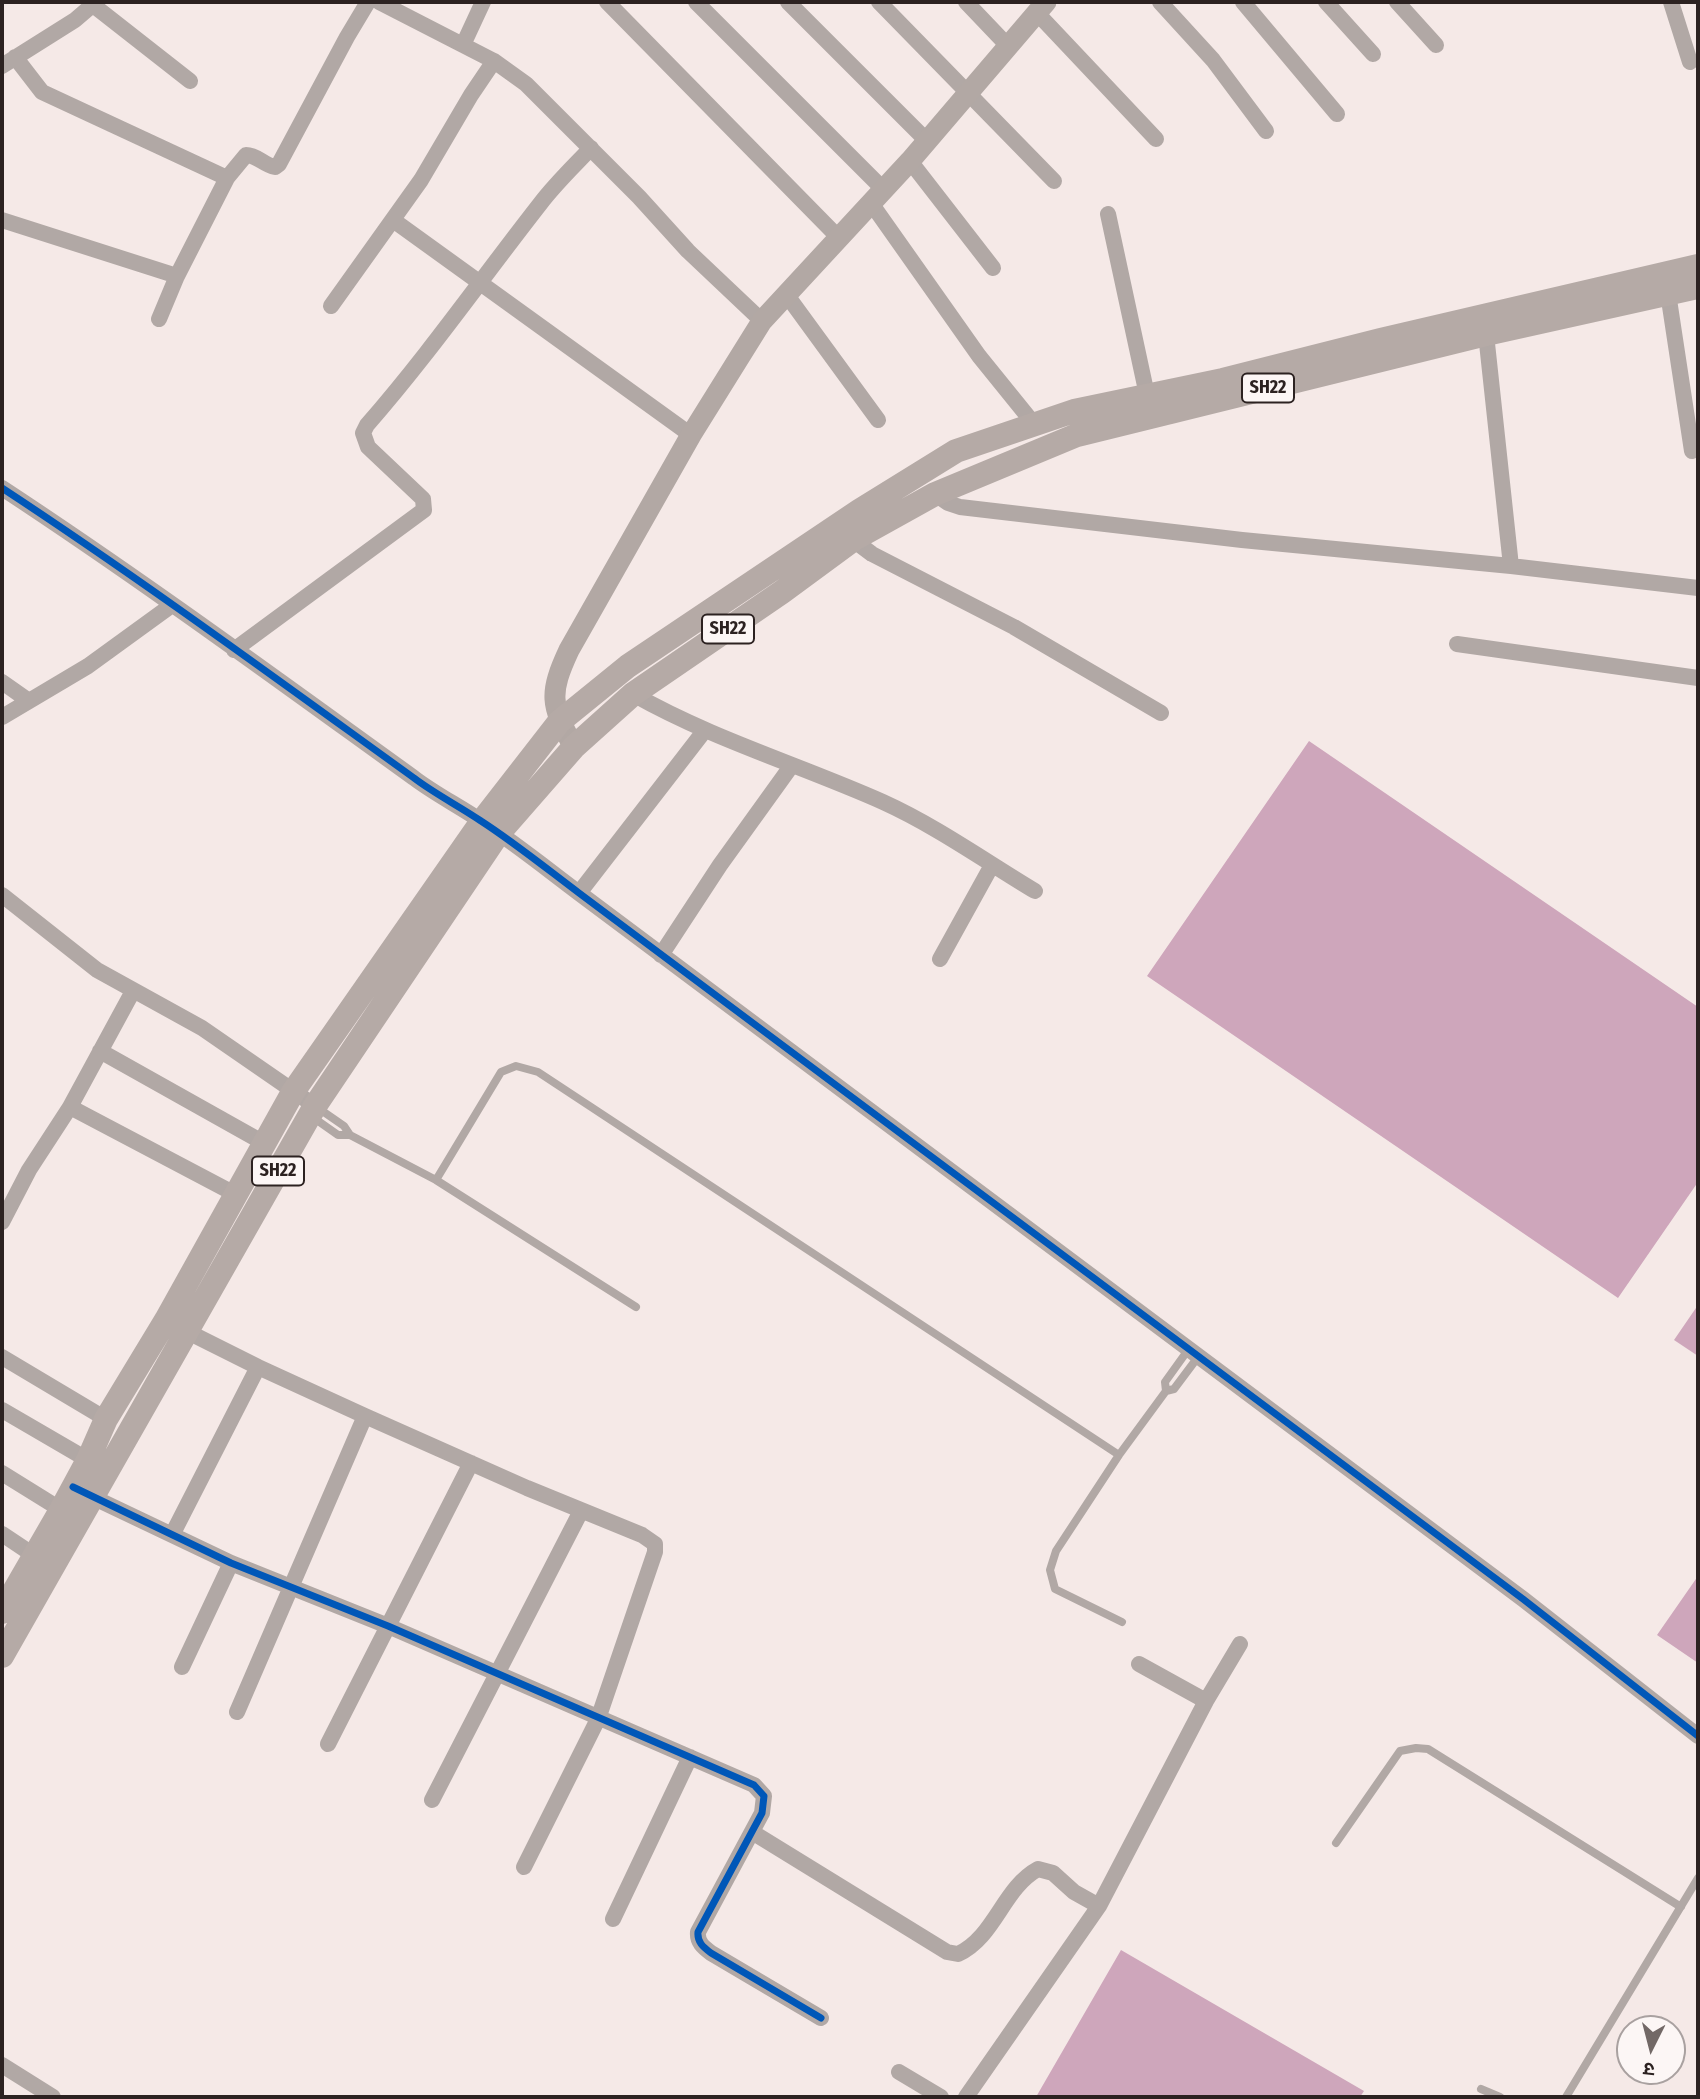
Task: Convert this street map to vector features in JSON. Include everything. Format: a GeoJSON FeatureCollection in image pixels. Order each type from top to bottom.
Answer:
{"type":"FeatureCollection","features":[{"type":"Feature","properties":{"kind":"main road"},"geometry":{"type":"LineString","coordinates":[[574,747],[559,722],[554,698],[556,678],[569,649],[691,435],[762,321],[910,161],[1042,7]]}},
{"type":"Feature","properties":{"kind":"main road","name":"SH22"},"geometry":{"type":"LineString","coordinates":[[490,827],[602,719],[633,694],[782,592],[848,531],[1077,435],[1384,349],[1698,266]]}},
{"type":"Feature","properties":{"kind":"main road","name":"SH22"},"geometry":{"type":"LineString","coordinates":[[2,1656],[83,1492],[188,1333],[313,1111],[435,909],[559,722],[628,666],[848,531],[956,452],[1034,424],[1074,411],[1147,395],[1384,349],[1486,334],[1698,287]]}},
{"type":"Feature","properties":{"kind":"main road","name":"SH22"},"geometry":{"type":"LineString","coordinates":[[83,1492],[88,1460],[106,1419],[166,1320],[293,1092],[435,909]]}},
{"type":"Feature","properties":{"kind":"main road","name":"SH22"},"geometry":{"type":"LineString","coordinates":[[2,1612],[34,1556],[71,1516]]}},
{"type":"Feature","properties":{"kind":"street"},"geometry":{"type":"LineString","coordinates":[[159,319],[177,276],[227,178],[246,155],[252,155],[272,167],[279,164],[368,2]]}},
{"type":"Feature","properties":{"kind":"street"},"geometry":{"type":"LineString","coordinates":[[379,2],[495,61],[526,84],[639,197],[688,251],[762,321]]}},
{"type":"Feature","properties":{"kind":"street"},"geometry":{"type":"LineString","coordinates":[[463,45],[483,2]]}},
{"type":"Feature","properties":{"kind":"street"},"geometry":{"type":"LineString","coordinates":[[607,2],[839,238]]}},
{"type":"Feature","properties":{"kind":"street"},"geometry":{"type":"LineString","coordinates":[[696,2],[877,196],[979,356],[1034,424]]}},
{"type":"Feature","properties":{"kind":"street"},"geometry":{"type":"LineString","coordinates":[[788,2],[927,141]]}},
{"type":"Feature","properties":{"kind":"street"},"geometry":{"type":"LineString","coordinates":[[879,2],[970,92],[1054,181]]}},
{"type":"Feature","properties":{"kind":"street"},"geometry":{"type":"LineString","coordinates":[[966,2],[1007,45]]}},
{"type":"Feature","properties":{"kind":"street"},"geometry":{"type":"LineString","coordinates":[[1160,2],[1213,60],[1266,131]]}},
{"type":"Feature","properties":{"kind":"street"},"geometry":{"type":"LineString","coordinates":[[1243,2],[1336,114]]}},
{"type":"Feature","properties":{"kind":"street"},"geometry":{"type":"LineString","coordinates":[[1326,2],[1373,54]]}},
{"type":"Feature","properties":{"kind":"street"},"geometry":{"type":"LineString","coordinates":[[1397,2],[1436,46]]}},
{"type":"Feature","properties":{"kind":"street"},"geometry":{"type":"LineString","coordinates":[[1671,2],[1690,62]]}},
{"type":"Feature","properties":{"kind":"street"},"geometry":{"type":"LineString","coordinates":[[190,81],[94,4],[75,20],[8,62],[48,96],[227,178]]}},
{"type":"Feature","properties":{"kind":"street"},"geometry":{"type":"LineString","coordinates":[[1042,7],[1156,139]]}},
{"type":"Feature","properties":{"kind":"street"},"geometry":{"type":"LineString","coordinates":[[331,306],[421,180],[471,95],[495,61]]}},
{"type":"Feature","properties":{"kind":"street"},"geometry":{"type":"LineString","coordinates":[[234,650],[424,510],[423,499],[368,447],[363,433],[482,283],[541,202],[591,148]]}},
{"type":"Feature","properties":{"kind":"street"},"geometry":{"type":"LineString","coordinates":[[910,161],[993,268]]}},
{"type":"Feature","properties":{"kind":"street"},"geometry":{"type":"LineString","coordinates":[[1108,214],[1147,395]]}},
{"type":"Feature","properties":{"kind":"street"},"geometry":{"type":"LineString","coordinates":[[2,220],[177,276]]}},
{"type":"Feature","properties":{"kind":"street"},"geometry":{"type":"LineString","coordinates":[[393,220],[691,435]]}},
{"type":"Feature","properties":{"kind":"street"},"geometry":{"type":"LineString","coordinates":[[1668,293],[1692,451]]}},
{"type":"Feature","properties":{"kind":"street"},"geometry":{"type":"LineString","coordinates":[[786,294],[878,420]]}},
{"type":"Feature","properties":{"kind":"street"},"geometry":{"type":"LineString","coordinates":[[1486,334],[1511,566]]}},
{"type":"Feature","properties":{"kind":"street"},"geometry":{"type":"LineString","coordinates":[[2,488],[116,563],[417,780],[490,827],[1523,1599],[1698,1736]]}},
{"type":"Feature","properties":{"kind":"street"},"geometry":{"type":"LineString","coordinates":[[934,494],[960,507],[1241,540],[1511,566],[1698,588]]}},
{"type":"Feature","properties":{"kind":"street"},"geometry":{"type":"LineString","coordinates":[[848,531],[872,554],[1014,627],[1161,713]]}},
{"type":"Feature","properties":{"kind":"street"},"geometry":{"type":"LineString","coordinates":[[2,717],[88,666],[172,605]]}},
{"type":"Feature","properties":{"kind":"street"},"geometry":{"type":"LineString","coordinates":[[1457,645],[1698,678]]}},
{"type":"Feature","properties":{"kind":"street"},"geometry":{"type":"LineString","coordinates":[[2,682],[29,701]]}},
{"type":"Feature","properties":{"kind":"street"},"geometry":{"type":"LineString","coordinates":[[633,694],[705,730],[914,817],[1035,891]]}},
{"type":"Feature","properties":{"kind":"street"},"geometry":{"type":"LineString","coordinates":[[579,893],[705,730]]}},
{"type":"Feature","properties":{"kind":"street"},"geometry":{"type":"LineString","coordinates":[[661,956],[720,865],[792,765]]}},
{"type":"Feature","properties":{"kind":"street"},"geometry":{"type":"LineString","coordinates":[[940,958],[992,865]]}},
{"type":"Feature","properties":{"kind":"street"},"geometry":{"type":"LineString","coordinates":[[2,895],[86,962],[202,1028],[293,1092],[313,1111]]}},
{"type":"Feature","properties":{"kind":"street"},"geometry":{"type":"LineString","coordinates":[[2,1222],[29,1170],[70,1107],[133,991]]}},
{"type":"Feature","properties":{"kind":"street"},"geometry":{"type":"LineString","coordinates":[[100,1051],[264,1143]]}},
{"type":"Feature","properties":{"kind":"street"},"geometry":{"type":"LineString","coordinates":[[70,1107],[235,1194]]}},
{"type":"Feature","properties":{"kind":"street"},"geometry":{"type":"LineString","coordinates":[[166,1320],[258,1367],[471,1463],[642,1535],[655,1544],[655,1552],[598,1719],[524,1867]]}},
{"type":"Feature","properties":{"kind":"street"},"geometry":{"type":"LineString","coordinates":[[2,1357],[106,1419]]}},
{"type":"Feature","properties":{"kind":"street"},"geometry":{"type":"LineString","coordinates":[[172,1535],[258,1367]]}},
{"type":"Feature","properties":{"kind":"street"},"geometry":{"type":"LineString","coordinates":[[2,1410],[88,1460]]}},
{"type":"Feature","properties":{"kind":"street"},"geometry":{"type":"LineString","coordinates":[[237,1712],[365,1416]]}},
{"type":"Feature","properties":{"kind":"street"},"geometry":{"type":"LineString","coordinates":[[328,1744],[471,1463]]}},
{"type":"Feature","properties":{"kind":"street"},"geometry":{"type":"LineString","coordinates":[[2,1473],[71,1516]]}},
{"type":"Feature","properties":{"kind":"street"},"geometry":{"type":"LineString","coordinates":[[83,1492],[231,1563],[388,1626],[754,1785],[764,1796],[762,1813],[698,1932],[698,1938],[700,1944],[711,1952],[821,2018]]}},
{"type":"Feature","properties":{"kind":"street"},"geometry":{"type":"LineString","coordinates":[[432,1800],[581,1511]]}},
{"type":"Feature","properties":{"kind":"street"},"geometry":{"type":"LineString","coordinates":[[2,1534],[34,1556]]}},
{"type":"Feature","properties":{"kind":"street"},"geometry":{"type":"LineString","coordinates":[[183,1667],[231,1563]]}},
{"type":"Feature","properties":{"kind":"street"},"geometry":{"type":"LineString","coordinates":[[966,2097],[1099,1906],[1206,1701],[1240,1644]]}},
{"type":"Feature","properties":{"kind":"street"},"geometry":{"type":"LineString","coordinates":[[1139,1664],[1206,1701]]}},
{"type":"Feature","properties":{"kind":"street"},"geometry":{"type":"LineString","coordinates":[[613,1919],[690,1757]]}},
{"type":"Feature","properties":{"kind":"street"},"geometry":{"type":"LineString","coordinates":[[752,1832],[947,1952],[958,1954],[976,1943],[1021,1882],[1038,1869],[1053,1873],[1074,1892],[1099,1906]]}},
{"type":"Feature","properties":{"kind":"street"},"geometry":{"type":"LineString","coordinates":[[2,2065],[53,2097]]}},
{"type":"Feature","properties":{"kind":"street"},"geometry":{"type":"LineString","coordinates":[[900,2072],[941,2097]]}},
{"type":"Feature","properties":{"kind":"lane"},"geometry":{"type":"LineString","coordinates":[[436,1180],[502,1072],[516,1066],[538,1072],[1119,1455]]}},
{"type":"Feature","properties":{"kind":"lane"},"geometry":{"type":"LineString","coordinates":[[313,1111],[344,1126],[350,1135],[436,1180],[636,1307]]}},
{"type":"Feature","properties":{"kind":"lane"},"geometry":{"type":"LineString","coordinates":[[1122,1622],[1055,1589],[1050,1570],[1056,1550],[1119,1455],[1166,1391],[1174,1389],[1193,1354]]}},
{"type":"Feature","properties":{"kind":"lane"},"geometry":{"type":"LineString","coordinates":[[1336,1843],[1400,1751],[1428,1749],[1681,1907]]}},
{"type":"Feature","properties":{"kind":"lane"},"geometry":{"type":"LineString","coordinates":[[1566,2097],[1698,1878]]}},
{"type":"Feature","properties":{"kind":"lane"},"geometry":{"type":"LineString","coordinates":[[1481,2089],[1500,2097]]}},
{"type":"Feature","properties":{"kind":"shaded area"},"geometry":{"type":"Polygon","coordinates":[[[1309,741],[1698,1007],[1698,1182],[1618,1298],[1147,976],[1309,741]]]}},
{"type":"Feature","properties":{"kind":"shaded area"},"geometry":{"type":"Polygon","coordinates":[[[1698,1305],[1698,1356],[1674,1340],[1698,1305]]]}},
{"type":"Feature","properties":{"kind":"shaded area"},"geometry":{"type":"Polygon","coordinates":[[[1698,1576],[1698,1663],[1657,1635],[1698,1576]]]}},
{"type":"Feature","properties":{"kind":"shaded area"},"geometry":{"type":"Polygon","coordinates":[[[1121,1950],[1364,2091],[1360,2097],[1036,2097],[1121,1950]]]}},
{"type":"Feature","properties":{"kind":"cycle path"},"geometry":{"type":"LineString","coordinates":[[2,488],[158,594],[422,784],[519,847],[1523,1599],[1698,1736]]}},
{"type":"Feature","properties":{"kind":"cycle path"},"geometry":{"type":"LineString","coordinates":[[73,1487],[231,1563],[388,1626],[754,1785],[764,1796],[762,1813],[698,1932],[698,1939],[711,1953],[821,2018]]}}]}
